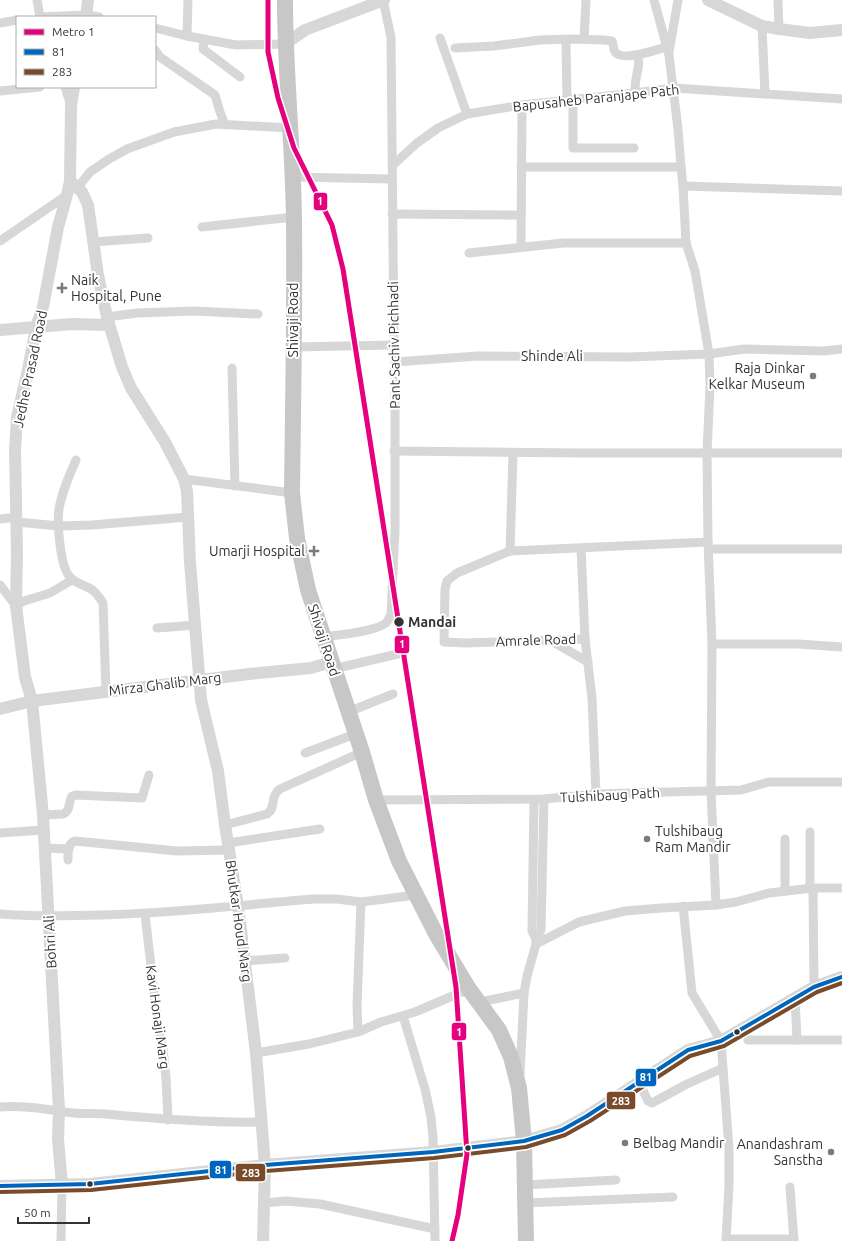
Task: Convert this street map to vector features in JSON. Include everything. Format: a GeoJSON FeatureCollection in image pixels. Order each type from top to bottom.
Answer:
{"type":"FeatureCollection","features":[{"type":"Feature","properties":{"kind":"highway","name":"Shivaji Road"},"geometry":{"type":"LineString","coordinates":[[285,0],[285,44],[291,128],[294,217],[292,493],[297,538],[306,582],[323,637],[362,752],[376,800],[399,861],[436,934],[469,989],[480,1002],[499,1030],[511,1057],[519,1088],[524,1141],[526,1241]]}},
{"type":"Feature","properties":{"kind":"street"},"geometry":{"type":"LineString","coordinates":[[37,0],[40,16]]}},
{"type":"Feature","properties":{"kind":"street"},"geometry":{"type":"LineString","coordinates":[[86,16],[88,0]]}},
{"type":"Feature","properties":{"kind":"street"},"geometry":{"type":"LineString","coordinates":[[187,36],[188,0]]}},
{"type":"Feature","properties":{"kind":"street"},"geometry":{"type":"LineString","coordinates":[[156,28],[187,36],[236,45],[285,44],[305,30],[384,0]]}},
{"type":"Feature","properties":{"kind":"street","name":"Pant Sachiv Pichhadi"},"geometry":{"type":"LineString","coordinates":[[323,637],[357,633],[378,627],[387,622],[391,615],[395,530],[395,362],[391,37],[384,0]]}},
{"type":"Feature","properties":{"kind":"street"},"geometry":{"type":"LineString","coordinates":[[584,39],[586,0]]}},
{"type":"Feature","properties":{"kind":"street"},"geometry":{"type":"LineString","coordinates":[[654,0],[667,51],[674,88],[680,167],[683,186],[686,243],[695,271],[709,354],[710,386],[707,452],[712,644],[710,791],[716,905]]}},
{"type":"Feature","properties":{"kind":"street"},"geometry":{"type":"LineString","coordinates":[[667,51],[678,0]]}},
{"type":"Feature","properties":{"kind":"street"},"geometry":{"type":"LineString","coordinates":[[708,0],[762,26],[810,33],[842,30]]}},
{"type":"Feature","properties":{"kind":"street"},"geometry":{"type":"LineString","coordinates":[[778,0],[779,29]]}},
{"type":"Feature","properties":{"kind":"street"},"geometry":{"type":"LineString","coordinates":[[0,23],[16,20]]}},
{"type":"Feature","properties":{"kind":"street"},"geometry":{"type":"LineString","coordinates":[[762,26],[765,94]]}},
{"type":"Feature","properties":{"kind":"street"},"geometry":{"type":"LineString","coordinates":[[440,38],[467,114]]}},
{"type":"Feature","properties":{"kind":"street"},"geometry":{"type":"LineString","coordinates":[[204,39],[203,49],[240,77]]}},
{"type":"Feature","properties":{"kind":"street"},"geometry":{"type":"LineString","coordinates":[[455,48],[494,46],[540,40],[584,39],[612,41],[615,52],[618,55],[633,56],[667,51]]}},
{"type":"Feature","properties":{"kind":"street"},"geometry":{"type":"LineString","coordinates":[[566,44],[573,148],[634,148]]}},
{"type":"Feature","properties":{"kind":"street"},"geometry":{"type":"LineString","coordinates":[[156,51],[160,57],[215,96],[225,125]]}},
{"type":"Feature","properties":{"kind":"street"},"geometry":{"type":"LineString","coordinates":[[635,93],[636,76],[639,66],[637,55]]}},
{"type":"Feature","properties":{"kind":"street"},"geometry":{"type":"LineString","coordinates":[[0,91],[30,88]]}},
{"type":"Feature","properties":{"kind":"street"},"geometry":{"type":"LineString","coordinates":[[65,88],[71,106]]}},
{"type":"Feature","properties":{"kind":"street","name":"Jedhe Prasad Road"},"geometry":{"type":"LineString","coordinates":[[32,701],[25,677],[16,606],[17,520],[15,450],[17,417],[36,327],[43,307],[58,228],[67,195],[74,184],[71,106],[74,88]]}},
{"type":"Feature","properties":{"kind":"street","name":"Bapusaheb Paranjape Path"},"geometry":{"type":"LineString","coordinates":[[392,166],[417,143],[438,128],[467,114],[522,105],[674,88],[842,99]]}},
{"type":"Feature","properties":{"kind":"street"},"geometry":{"type":"LineString","coordinates":[[521,246],[522,105]]}},
{"type":"Feature","properties":{"kind":"street"},"geometry":{"type":"LineString","coordinates":[[74,184],[109,159],[127,149],[174,132],[216,124],[291,128]]}},
{"type":"Feature","properties":{"kind":"street"},"geometry":{"type":"LineString","coordinates":[[521,167],[680,167]]}},
{"type":"Feature","properties":{"kind":"street"},"geometry":{"type":"LineString","coordinates":[[292,177],[392,179]]}},
{"type":"Feature","properties":{"kind":"street","name":"Bhutkar Houd Marg"},"geometry":{"type":"LineString","coordinates":[[74,184],[82,192],[88,205],[98,275],[108,321],[122,367],[132,388],[165,442],[184,479],[187,491],[190,562],[201,700],[218,771],[228,847],[238,906],[256,1053],[265,1165],[263,1241]]}},
{"type":"Feature","properties":{"kind":"street"},"geometry":{"type":"LineString","coordinates":[[683,186],[842,191]]}},
{"type":"Feature","properties":{"kind":"street"},"geometry":{"type":"LineString","coordinates":[[0,241],[67,195]]}},
{"type":"Feature","properties":{"kind":"street"},"geometry":{"type":"LineString","coordinates":[[392,214],[521,215]]}},
{"type":"Feature","properties":{"kind":"street"},"geometry":{"type":"LineString","coordinates":[[202,228],[294,217]]}},
{"type":"Feature","properties":{"kind":"street"},"geometry":{"type":"LineString","coordinates":[[93,242],[148,238]]}},
{"type":"Feature","properties":{"kind":"street"},"geometry":{"type":"LineString","coordinates":[[468,253],[521,246],[563,243],[686,243]]}},
{"type":"Feature","properties":{"kind":"street"},"geometry":{"type":"LineString","coordinates":[[0,330],[108,321],[137,314],[194,311],[258,314]]}},
{"type":"Feature","properties":{"kind":"street"},"geometry":{"type":"LineString","coordinates":[[293,347],[394,345]]}},
{"type":"Feature","properties":{"kind":"street","name":"Shinde Ali"},"geometry":{"type":"LineString","coordinates":[[395,362],[478,356],[629,357],[709,354],[744,349],[842,350]]}},
{"type":"Feature","properties":{"kind":"street"},"geometry":{"type":"LineString","coordinates":[[232,368],[235,486]]}},
{"type":"Feature","properties":{"kind":"street"},"geometry":{"type":"LineString","coordinates":[[394,452],[581,454],[707,452],[842,453]]}},
{"type":"Feature","properties":{"kind":"street"},"geometry":{"type":"LineString","coordinates":[[513,453],[510,551],[581,548],[709,546],[842,549]]}},
{"type":"Feature","properties":{"kind":"street"},"geometry":{"type":"LineString","coordinates":[[76,460],[63,492],[59,511],[63,563],[68,576],[72,580],[92,590],[98,595],[103,603],[106,692]]}},
{"type":"Feature","properties":{"kind":"street"},"geometry":{"type":"LineString","coordinates":[[184,479],[292,493]]}},
{"type":"Feature","properties":{"kind":"street"},"geometry":{"type":"LineString","coordinates":[[0,519],[59,526],[92,525],[188,517]]}},
{"type":"Feature","properties":{"kind":"street","name":"Amrale Road"},"geometry":{"type":"LineString","coordinates":[[510,551],[457,573],[447,581],[445,589],[444,642],[466,643],[585,639],[581,548]]}},
{"type":"Feature","properties":{"kind":"street"},"geometry":{"type":"LineString","coordinates":[[0,585],[16,606],[24,601],[50,593],[72,580]]}},
{"type":"Feature","properties":{"kind":"street"},"geometry":{"type":"LineString","coordinates":[[157,628],[196,625]]}},
{"type":"Feature","properties":{"kind":"street"},"geometry":{"type":"LineString","coordinates":[[585,639],[592,698],[596,794]]}},
{"type":"Feature","properties":{"kind":"street"},"geometry":{"type":"LineString","coordinates":[[550,640],[588,662]]}},
{"type":"Feature","properties":{"kind":"street"},"geometry":{"type":"LineString","coordinates":[[712,644],[798,644],[842,647]]}},
{"type":"Feature","properties":{"kind":"street"},"geometry":{"type":"LineString","coordinates":[[332,665],[402,653]]}},
{"type":"Feature","properties":{"kind":"street","name":"Mirza Ghalib Marg"},"geometry":{"type":"LineString","coordinates":[[0,710],[32,701],[332,665]]}},
{"type":"Feature","properties":{"kind":"street"},"geometry":{"type":"LineString","coordinates":[[348,712],[393,694]]}},
{"type":"Feature","properties":{"kind":"street","name":"Bohri Ali"},"geometry":{"type":"LineString","coordinates":[[32,701],[44,830],[59,1110],[58,1139],[62,1184]]}},
{"type":"Feature","properties":{"kind":"street"},"geometry":{"type":"LineString","coordinates":[[305,754],[355,734]]}},
{"type":"Feature","properties":{"kind":"street"},"geometry":{"type":"LineString","coordinates":[[225,825],[266,814],[272,807],[274,794],[280,789],[362,752]]}},
{"type":"Feature","properties":{"kind":"street"},"geometry":{"type":"LineString","coordinates":[[42,814],[63,814],[68,810],[72,796],[76,795],[142,798],[149,775]]}},
{"type":"Feature","properties":{"kind":"street","name":"Tulshibaug Path"},"geometry":{"type":"LineString","coordinates":[[376,800],[534,800],[596,794],[741,790],[769,782],[842,782]]}},
{"type":"Feature","properties":{"kind":"street"},"geometry":{"type":"LineString","coordinates":[[519,1088],[524,993],[536,942],[541,930],[544,799]]}},
{"type":"Feature","properties":{"kind":"street"},"geometry":{"type":"LineString","coordinates":[[534,800],[532,931],[536,942]]}},
{"type":"Feature","properties":{"kind":"street"},"geometry":{"type":"LineString","coordinates":[[68,860],[69,845],[71,842],[75,841],[177,851],[228,847],[320,829]]}},
{"type":"Feature","properties":{"kind":"street"},"geometry":{"type":"LineString","coordinates":[[0,833],[44,830]]}},
{"type":"Feature","properties":{"kind":"street"},"geometry":{"type":"LineString","coordinates":[[810,832],[814,987]]}},
{"type":"Feature","properties":{"kind":"street"},"geometry":{"type":"LineString","coordinates":[[785,839],[785,891]]}},
{"type":"Feature","properties":{"kind":"street"},"geometry":{"type":"LineString","coordinates":[[45,848],[69,849]]}},
{"type":"Feature","properties":{"kind":"street"},"geometry":{"type":"LineString","coordinates":[[536,942],[579,922],[625,911],[716,905],[736,902],[769,893],[812,888],[842,888]]}},
{"type":"Feature","properties":{"kind":"street"},"geometry":{"type":"LineString","coordinates":[[0,914],[49,917],[145,914],[313,899],[337,899],[361,902],[416,895]]}},
{"type":"Feature","properties":{"kind":"street"},"geometry":{"type":"LineString","coordinates":[[358,1032],[357,1006],[361,902]]}},
{"type":"Feature","properties":{"kind":"street"},"geometry":{"type":"LineString","coordinates":[[683,906],[692,993],[721,1041],[729,1185],[726,1240],[794,1240],[790,1187]]}},
{"type":"Feature","properties":{"kind":"street","name":"Kavi Honaji Marg"},"geometry":{"type":"LineString","coordinates":[[145,914],[158,1027],[163,1048],[168,1120]]}},
{"type":"Feature","properties":{"kind":"street"},"geometry":{"type":"LineString","coordinates":[[244,961],[285,958]]}},
{"type":"Feature","properties":{"kind":"street"},"geometry":{"type":"LineString","coordinates":[[0,1186],[90,1184],[265,1165],[433,1152],[524,1141],[562,1130],[587,1116],[688,1050],[721,1041],[814,987],[842,977]]}},
{"type":"Feature","properties":{"kind":"street"},"geometry":{"type":"LineString","coordinates":[[256,1053],[316,1042],[358,1032],[381,1022],[415,1012],[469,989]]}},
{"type":"Feature","properties":{"kind":"street"},"geometry":{"type":"LineString","coordinates":[[480,1002],[524,993]]}},
{"type":"Feature","properties":{"kind":"street"},"geometry":{"type":"LineString","coordinates":[[795,998],[797,1040]]}},
{"type":"Feature","properties":{"kind":"street"},"geometry":{"type":"LineString","coordinates":[[403,1016],[425,1089],[431,1117],[435,1241]]}},
{"type":"Feature","properties":{"kind":"street"},"geometry":{"type":"LineString","coordinates":[[748,1040],[842,1040]]}},
{"type":"Feature","properties":{"kind":"street"},"geometry":{"type":"LineString","coordinates":[[639,1082],[648,1102],[652,1103],[687,1084],[723,1068]]}},
{"type":"Feature","properties":{"kind":"street"},"geometry":{"type":"LineString","coordinates":[[0,1107],[40,1108],[72,1113],[104,1114],[168,1120],[230,1123],[262,1122]]}},
{"type":"Feature","properties":{"kind":"street"},"geometry":{"type":"LineString","coordinates":[[525,1185],[616,1180]]}},
{"type":"Feature","properties":{"kind":"street"},"geometry":{"type":"LineString","coordinates":[[61,1241],[62,1184]]}},
{"type":"Feature","properties":{"kind":"street"},"geometry":{"type":"LineString","coordinates":[[525,1203],[673,1197]]}},
{"type":"Feature","properties":{"kind":"street"},"geometry":{"type":"LineString","coordinates":[[264,1203],[286,1200],[320,1204],[435,1229]]}},
{"type":"Feature","properties":{"kind":"metro line","name":"1"},"geometry":{"type":"LineString","coordinates":[[268,0],[268,52],[278,98],[294,148],[332,225],[343,269],[456,987],[467,1154],[458,1215],[452,1241]]}},
{"type":"Feature","properties":{"kind":"transit line","name":"81"},"geometry":{"type":"LineString","coordinates":[[0,1186],[90,1184],[265,1165],[433,1152],[524,1141],[562,1130],[587,1116],[688,1050],[721,1041],[814,987],[842,977]]}},
{"type":"Feature","properties":{"kind":"transit line","name":"283"},"geometry":{"type":"LineString","coordinates":[[0,1192],[91,1190],[266,1171],[434,1158],[526,1147],[565,1135],[590,1121],[690,1056],[724,1046],[817,992],[842,983]]}},
{"type":"Feature","properties":{"kind":"place","name":"Naik Hospital, Pune"},"geometry":{"type":"Point","coordinates":[62,288]}},
{"type":"Feature","properties":{"kind":"place","name":"Raja Dinkar Kelkar Museum"},"geometry":{"type":"Point","coordinates":[813,376]}},
{"type":"Feature","properties":{"kind":"place","name":"Umarji Hospital"},"geometry":{"type":"Point","coordinates":[314,551]}},
{"type":"Feature","properties":{"kind":"place","name":"Mandai"},"geometry":{"type":"Point","coordinates":[399,622]}},
{"type":"Feature","properties":{"kind":"place","name":"Tulshibaug Ram Mandir"},"geometry":{"type":"Point","coordinates":[647,839]}},
{"type":"Feature","properties":{"kind":"place","name":"Belbag Mandir"},"geometry":{"type":"Point","coordinates":[625,1143]}},
{"type":"Feature","properties":{"kind":"place","name":"Anandashram Sanstha"},"geometry":{"type":"Point","coordinates":[831,1152]}}]}
